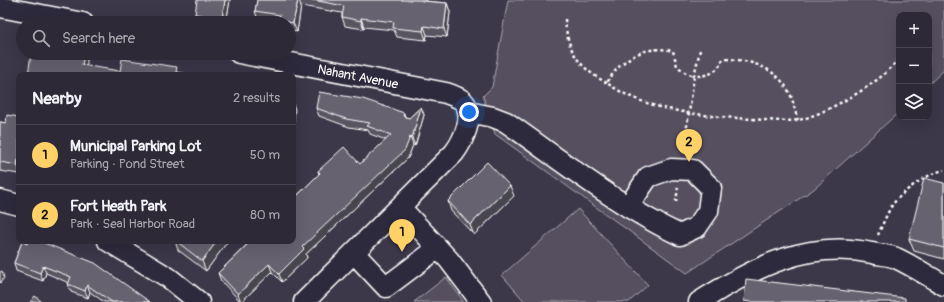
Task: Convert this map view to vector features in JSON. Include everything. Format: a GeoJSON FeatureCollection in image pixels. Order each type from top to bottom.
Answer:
{"type":"FeatureCollection","features":[{"type":"Feature","properties":{"kind":"street"},"geometry":{"type":"LineString","coordinates":[[0,7],[47,16]]}},
{"type":"Feature","properties":{"kind":"street","name":"Nahant Avenue"},"geometry":{"type":"LineString","coordinates":[[275,60],[446,93],[463,101],[468,112]]}},
{"type":"Feature","properties":{"kind":"street"},"geometry":{"type":"LineString","coordinates":[[304,302],[458,148],[467,126],[468,112],[494,117],[506,122],[628,207],[680,235],[697,227],[708,211],[711,188],[693,170],[671,169],[648,177],[628,207]]}},
{"type":"Feature","properties":{"kind":"street"},"geometry":{"type":"LineString","coordinates":[[0,200],[16,204]]}},
{"type":"Feature","properties":{"kind":"street"},"geometry":{"type":"LineString","coordinates":[[400,207],[438,248],[481,302]]}},
{"type":"Feature","properties":{"kind":"street"},"geometry":{"type":"LineString","coordinates":[[113,244],[169,278],[199,302]]}},
{"type":"Feature","properties":{"kind":"street"},"geometry":{"type":"LineString","coordinates":[[354,253],[386,287],[438,248]]}},
{"type":"Feature","properties":{"kind":"street"},"geometry":{"type":"LineString","coordinates":[[699,302],[724,286],[767,264],[799,253],[854,249],[895,258],[944,285]]}},
{"type":"Feature","properties":{"kind":"path"},"geometry":{"type":"LineString","coordinates":[[565,19],[566,34],[572,53],[594,76],[620,91],[644,101],[721,118],[775,121],[798,120],[824,110],[866,87],[893,67],[896,62]]}},
{"type":"Feature","properties":{"kind":"path"},"geometry":{"type":"LineString","coordinates":[[607,83],[614,70],[623,62],[635,55],[663,48],[673,51],[676,66],[686,73],[694,76],[705,76],[715,72],[723,59],[744,60],[764,66],[774,73],[790,95],[798,120]]}},
{"type":"Feature","properties":{"kind":"path"},"geometry":{"type":"LineString","coordinates":[[676,202],[694,76],[700,50]]}},
{"type":"Feature","properties":{"kind":"path"},"geometry":{"type":"LineString","coordinates":[[872,253],[876,238],[893,204],[911,188],[933,172],[944,170]]}},
{"type":"Feature","properties":{"kind":"shaded area"},"geometry":{"type":"Polygon","coordinates":[[[508,0],[944,0],[944,70],[932,81],[932,12],[896,12],[896,115],[814,189],[687,273],[495,134],[483,96],[492,87],[508,0]]]}},
{"type":"Feature","properties":{"kind":"shaded area"},"geometry":{"type":"Polygon","coordinates":[[[578,209],[648,285],[629,302],[525,302],[502,275],[578,209]]]}},
{"type":"Feature","properties":{"kind":"shaded area"},"geometry":{"type":"Polygon","coordinates":[[[446,277],[464,302],[414,302],[446,277]]]}},
{"type":"Feature","properties":{"kind":"building"},"geometry":{"type":"Polygon","coordinates":[[[197,0],[225,0],[222,16],[206,16],[195,14],[197,0]]]}},
{"type":"Feature","properties":{"kind":"building"},"geometry":{"type":"Polygon","coordinates":[[[257,0],[298,0],[295,16],[280,16],[255,11],[257,0]]]}},
{"type":"Feature","properties":{"kind":"building"},"geometry":{"type":"Polygon","coordinates":[[[313,0],[422,0],[447,3],[444,29],[424,26],[423,31],[393,28],[394,22],[361,18],[361,21],[342,17],[344,6],[313,0]]]}},
{"type":"Feature","properties":{"kind":"building"},"geometry":{"type":"Polygon","coordinates":[[[30,60],[83,60],[82,65],[120,71],[122,60],[177,67],[176,72],[28,72],[30,60]]]}},
{"type":"Feature","properties":{"kind":"building"},"geometry":{"type":"Polygon","coordinates":[[[319,92],[363,99],[404,113],[403,116],[409,118],[421,107],[412,138],[410,137],[405,150],[302,247],[304,249],[279,274],[269,264],[238,294],[218,273],[248,244],[296,244],[296,197],[320,173],[318,171],[344,147],[360,164],[391,135],[367,126],[370,123],[346,119],[316,108],[319,92]]]}},
{"type":"Feature","properties":{"kind":"building"},"geometry":{"type":"Polygon","coordinates":[[[7,115],[16,116],[16,165],[0,162],[0,122],[6,123],[7,115]]]}},
{"type":"Feature","properties":{"kind":"building"},"geometry":{"type":"Polygon","coordinates":[[[487,162],[510,186],[470,225],[448,201],[487,162]]]}},
{"type":"Feature","properties":{"kind":"building"},"geometry":{"type":"Polygon","coordinates":[[[924,178],[944,183],[944,248],[909,239],[924,178]]]}},
{"type":"Feature","properties":{"kind":"building"},"geometry":{"type":"Polygon","coordinates":[[[21,244],[47,244],[95,263],[150,302],[112,302],[87,285],[85,291],[68,284],[71,277],[43,266],[40,273],[14,263],[21,244]]]}},
{"type":"Feature","properties":{"kind":"building"},"geometry":{"type":"Polygon","coordinates":[[[180,244],[215,244],[202,261],[180,244]]]}},
{"type":"Feature","properties":{"kind":"building"},"geometry":{"type":"Polygon","coordinates":[[[746,279],[905,298],[905,302],[744,301],[746,279]]]}},
{"type":"Feature","properties":{"kind":"building"},"geometry":{"type":"Polygon","coordinates":[[[35,296],[42,302],[30,302],[35,296]]]}},
{"type":"Feature","properties":{"kind":"place","name":"Fort Heath Park"},"geometry":{"type":"Point","coordinates":[689,162]}},
{"type":"Feature","properties":{"kind":"place","name":"Municipal Parking Lot"},"geometry":{"type":"Point","coordinates":[402,252]}}]}
